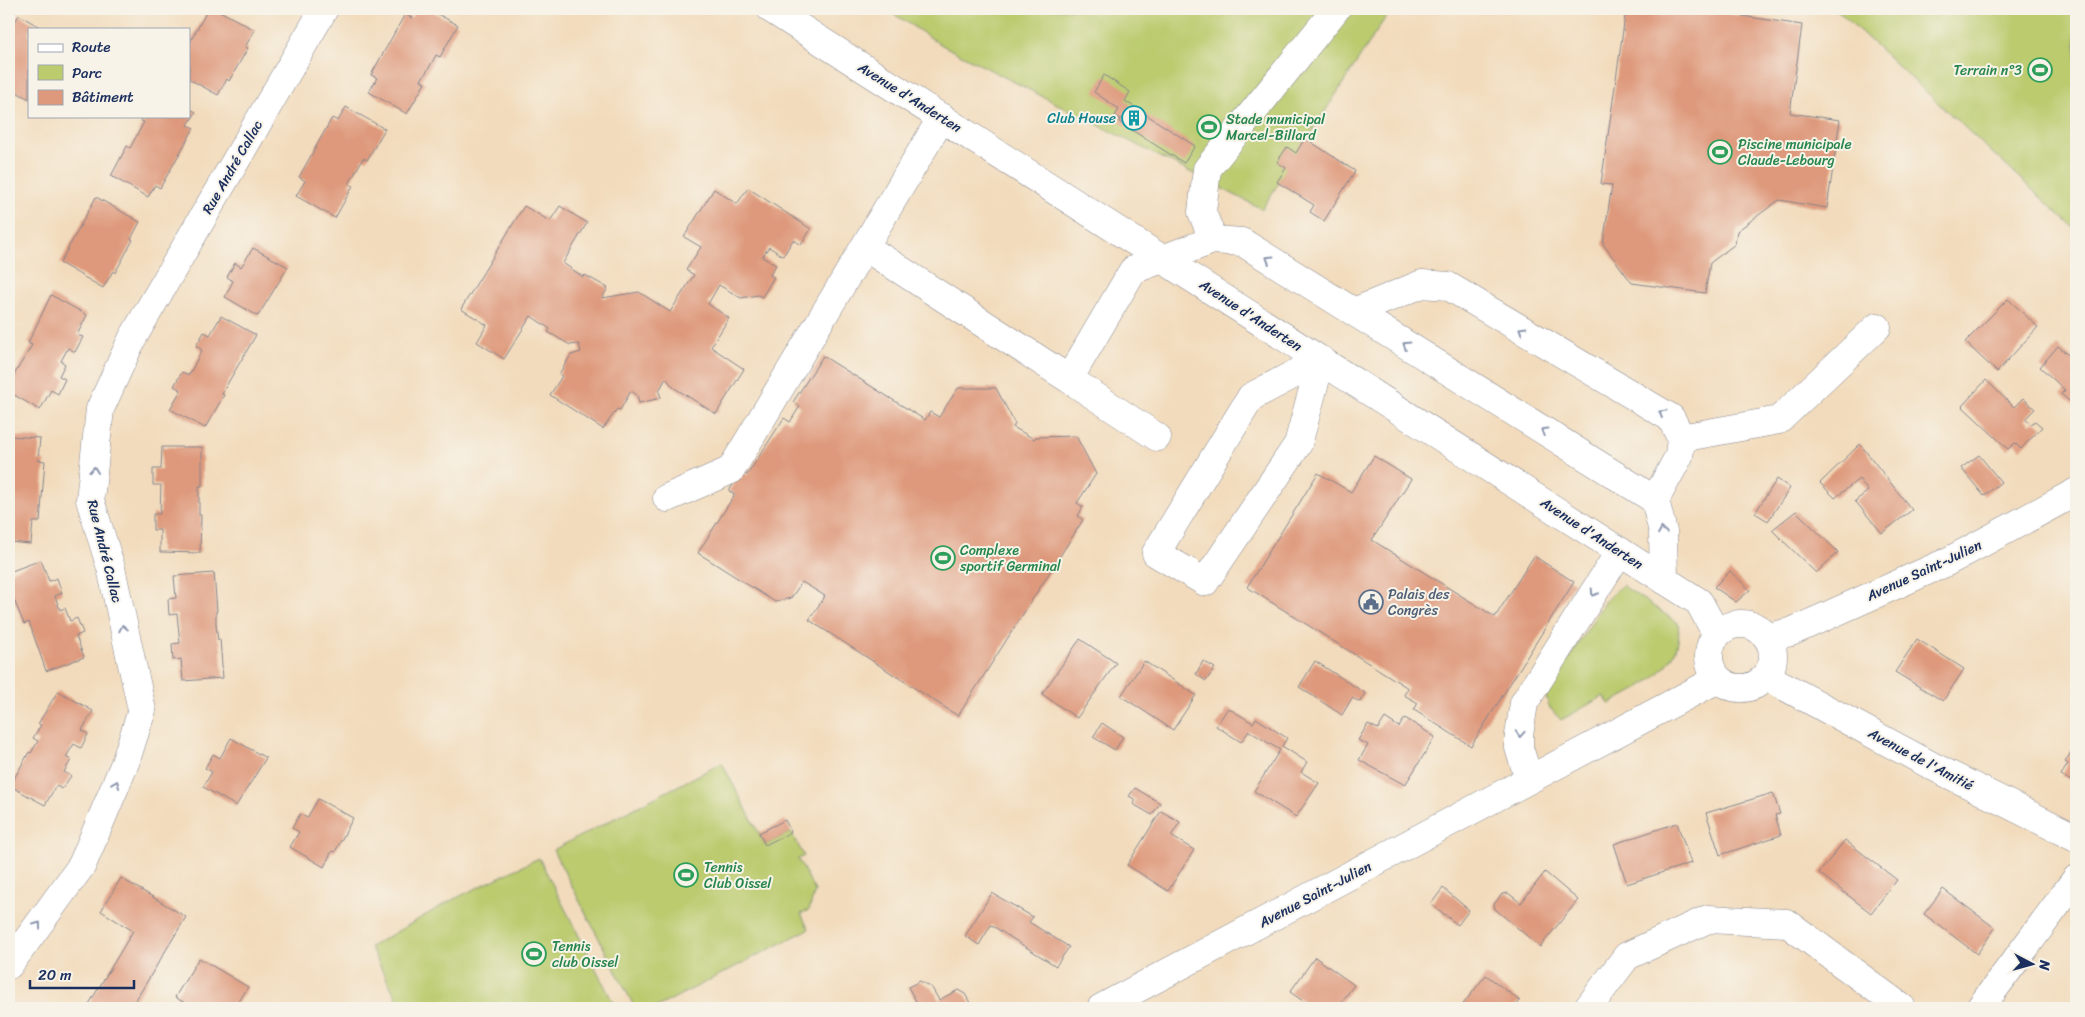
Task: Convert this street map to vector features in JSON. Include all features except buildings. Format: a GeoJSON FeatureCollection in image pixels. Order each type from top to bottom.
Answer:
{"type":"FeatureCollection","features":[{"type":"Feature","properties":{"kind":"street","name":"Rue André Callac"},"geometry":{"type":"LineString","coordinates":[[9,964],[82,865],[125,763],[142,710],[110,568],[90,500],[100,409],[132,339],[324,9]]}},
{"type":"Feature","properties":{"kind":"street","name":"Avenue d'Anderten"},"geometry":{"type":"LineString","coordinates":[[771,9],[1699,602],[1717,635]]}},
{"type":"Feature","properties":{"kind":"street"},"geometry":{"type":"LineString","coordinates":[[1213,240],[1202,212],[1207,169],[1336,9]]}},
{"type":"Feature","properties":{"kind":"street"},"geometry":{"type":"LineString","coordinates":[[667,498],[731,470],[942,117]]}},
{"type":"Feature","properties":{"kind":"street"},"geometry":{"type":"LineString","coordinates":[[1070,379],[1132,270],[1213,240],[1242,242],[1655,500]]}},
{"type":"Feature","properties":{"kind":"street"},"geometry":{"type":"LineString","coordinates":[[865,247],[1157,437]]}},
{"type":"Feature","properties":{"kind":"street"},"geometry":{"type":"LineString","coordinates":[[1354,312],[1422,284],[1448,286],[1671,418],[1681,438],[1679,456],[1655,500],[1663,532],[1664,580]]}},
{"type":"Feature","properties":{"kind":"street"},"geometry":{"type":"LineString","coordinates":[[1681,438],[1779,420],[1877,327]]}},
{"type":"Feature","properties":{"kind":"street"},"geometry":{"type":"LineString","coordinates":[[1321,360],[1298,444],[1205,582],[1156,553],[1251,397],[1321,360]]}},
{"type":"Feature","properties":{"kind":"street","name":"Avenue Saint-Julien"},"geometry":{"type":"LineString","coordinates":[[1768,637],[1791,632],[1947,562],[2076,492]]}},
{"type":"Feature","properties":{"kind":"street"},"geometry":{"type":"LineString","coordinates":[[1529,779],[1519,748],[1524,703],[1620,551]]}},
{"type":"Feature","properties":{"kind":"street"},"geometry":{"type":"LineString","coordinates":[[1743,623],[1761,630],[1768,637],[1774,657],[1767,677],[1758,684],[1748,688],[1737,689],[1726,685],[1718,679],[1709,662],[1709,652],[1717,635],[1724,628],[1743,623]]}},
{"type":"Feature","properties":{"kind":"street","name":"Avenue de l'Amitié"},"geometry":{"type":"LineString","coordinates":[[1767,677],[1934,767],[2076,838]]}},
{"type":"Feature","properties":{"kind":"street","name":"Avenue Saint-Julien"},"geometry":{"type":"LineString","coordinates":[[1101,1008],[1718,679]]}},
{"type":"Feature","properties":{"kind":"street"},"geometry":{"type":"LineString","coordinates":[[1980,1008],[2076,879]]}},
{"type":"Feature","properties":{"kind":"street"},"geometry":{"type":"LineString","coordinates":[[1588,1008],[1627,956],[1708,918],[1787,923],[1902,1008]]}},
{"type":"Feature","properties":{"kind":"green space","name":"Stade municipal Marcel-Billard"},"geometry":{"type":"Polygon","coordinates":[[[886,9],[1391,9],[1262,209],[942,45],[886,9]]]}},
{"type":"Feature","properties":{"kind":"green space"},"geometry":{"type":"Polygon","coordinates":[[[1836,9],[2076,9],[2076,230],[1836,9]]]}},
{"type":"Feature","properties":{"kind":"green space"},"geometry":{"type":"Polygon","coordinates":[[[1622,585],[1678,623],[1678,638],[1675,652],[1668,663],[1647,683],[1609,704],[1604,696],[1561,720],[1549,707],[1546,696],[1605,601],[1622,585]]]}},
{"type":"Feature","properties":{"kind":"green space","name":"Tennis Club Oissel"},"geometry":{"type":"Polygon","coordinates":[[[722,763],[765,845],[791,832],[804,856],[798,859],[815,891],[809,910],[801,914],[809,929],[655,1008],[635,1008],[553,850],[722,763]]]}},
{"type":"Feature","properties":{"kind":"green space","name":"Tennis club Oissel"},"geometry":{"type":"Polygon","coordinates":[[[539,858],[616,1008],[402,1008],[370,947],[452,900],[539,858]]]}},
{"type":"Feature","properties":{"kind":"place","name":"Terrain n°3"},"geometry":{"type":"Point","coordinates":[2040,70]}},
{"type":"Feature","properties":{"kind":"place","name":"Club House"},"geometry":{"type":"Point","coordinates":[1134,118]}},
{"type":"Feature","properties":{"kind":"place","name":"Stade municipal Marcel-Billard"},"geometry":{"type":"Point","coordinates":[1209,127]}},
{"type":"Feature","properties":{"kind":"place","name":"Piscine municipale Claude-Lebourg"},"geometry":{"type":"Point","coordinates":[1720,152]}},
{"type":"Feature","properties":{"kind":"place","name":"Complexe sportif Germinal"},"geometry":{"type":"Point","coordinates":[943,558]}},
{"type":"Feature","properties":{"kind":"place","name":"Palais des Congrès"},"geometry":{"type":"Point","coordinates":[1371,602]}},
{"type":"Feature","properties":{"kind":"place","name":"Tennis Club Oissel"},"geometry":{"type":"Point","coordinates":[686,875]}},
{"type":"Feature","properties":{"kind":"place","name":"Tennis club Oissel"},"geometry":{"type":"Point","coordinates":[534,954]}}]}
